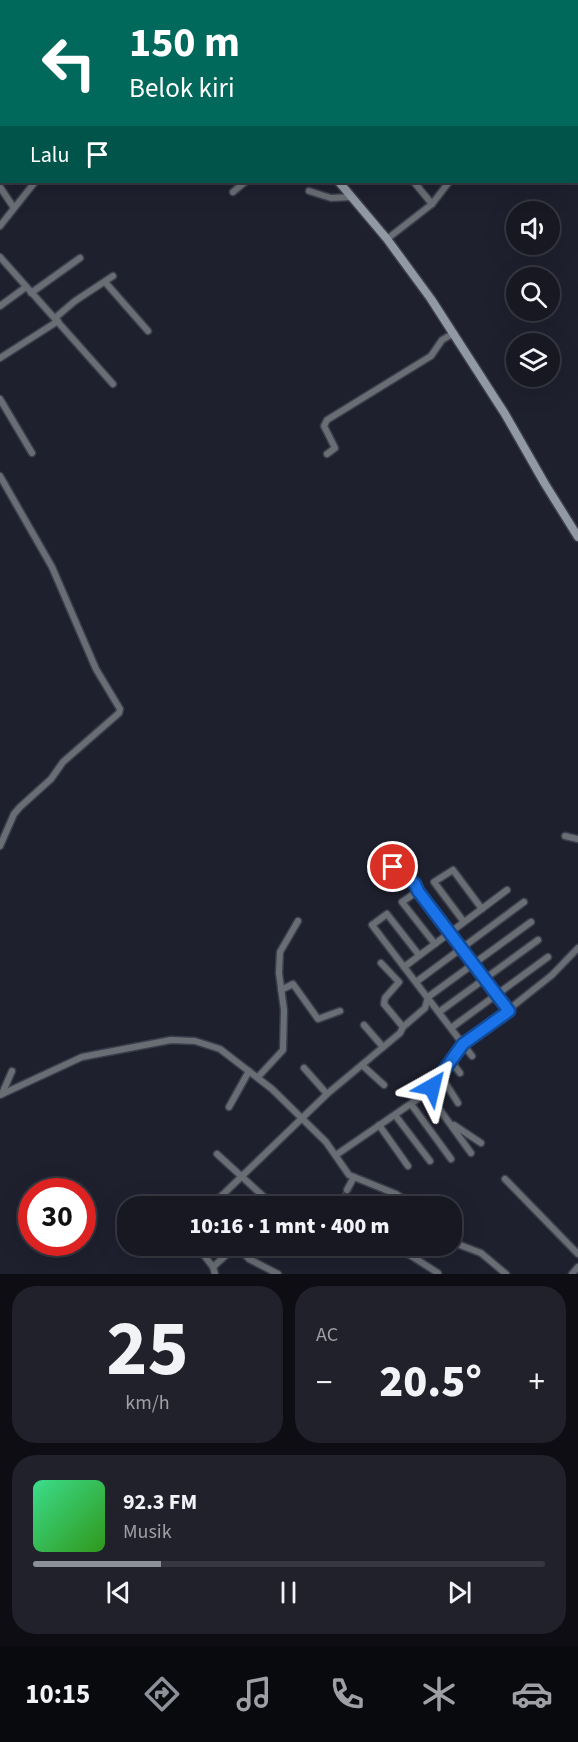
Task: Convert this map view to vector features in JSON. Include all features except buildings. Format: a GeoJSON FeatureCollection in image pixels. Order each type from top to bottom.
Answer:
{"type":"FeatureCollection","features":[{"type":"Feature","properties":{"kind":"main road"},"geometry":{"type":"LineString","coordinates":[[340,183],[387,239],[454,333],[506,414],[578,537]]}},
{"type":"Feature","properties":{"kind":"street"},"geometry":{"type":"LineString","coordinates":[[0,226],[34,183]]}},
{"type":"Feature","properties":{"kind":"street"},"geometry":{"type":"LineString","coordinates":[[233,192],[244,183]]}},
{"type":"Feature","properties":{"kind":"street"},"geometry":{"type":"LineString","coordinates":[[415,183],[432,204]]}},
{"type":"Feature","properties":{"kind":"street"},"geometry":{"type":"LineString","coordinates":[[387,239],[432,204],[448,183]]}},
{"type":"Feature","properties":{"kind":"street"},"geometry":{"type":"LineString","coordinates":[[0,187],[14,208]]}},
{"type":"Feature","properties":{"kind":"street"},"geometry":{"type":"LineString","coordinates":[[309,191],[331,198],[352,198]]}},
{"type":"Feature","properties":{"kind":"street"},"geometry":{"type":"LineString","coordinates":[[0,257],[112,384]]}},
{"type":"Feature","properties":{"kind":"street"},"geometry":{"type":"LineString","coordinates":[[31,293],[80,258]]}},
{"type":"Feature","properties":{"kind":"street"},"geometry":{"type":"LineString","coordinates":[[0,358],[57,320],[75,301],[113,276]]}},
{"type":"Feature","properties":{"kind":"street"},"geometry":{"type":"LineString","coordinates":[[105,282],[148,331]]}},
{"type":"Feature","properties":{"kind":"street"},"geometry":{"type":"LineString","coordinates":[[0,306],[26,287]]}},
{"type":"Feature","properties":{"kind":"street"},"geometry":{"type":"LineString","coordinates":[[327,454],[335,448],[324,426],[327,420],[431,356],[442,340],[454,333]]}},
{"type":"Feature","properties":{"kind":"street"},"geometry":{"type":"LineString","coordinates":[[0,399],[32,453]]}},
{"type":"Feature","properties":{"kind":"street"},"geometry":{"type":"LineString","coordinates":[[0,477],[52,567],[96,669],[120,709],[63,762],[51,779],[20,807],[14,814],[0,846]]}},
{"type":"Feature","properties":{"kind":"street"},"geometry":{"type":"LineString","coordinates":[[565,836],[578,839]]}},
{"type":"Feature","properties":{"kind":"street"},"geometry":{"type":"LineString","coordinates":[[384,859],[415,884],[508,1010]]}},
{"type":"Feature","properties":{"kind":"street"},"geometry":{"type":"LineString","coordinates":[[464,922],[434,882],[453,870],[482,909]]}},
{"type":"Feature","properties":{"kind":"street"},"geometry":{"type":"LineString","coordinates":[[404,967],[507,890]]}},
{"type":"Feature","properties":{"kind":"street"},"geometry":{"type":"LineString","coordinates":[[418,891],[402,902],[435,944]]}},
{"type":"Feature","properties":{"kind":"street"},"geometry":{"type":"LineString","coordinates":[[416,982],[524,902]]}},
{"type":"Feature","properties":{"kind":"street"},"geometry":{"type":"LineString","coordinates":[[419,955],[387,914],[372,925],[472,1056]]}},
{"type":"Feature","properties":{"kind":"street"},"geometry":{"type":"LineString","coordinates":[[258,1077],[283,1050],[284,1010],[279,973],[280,952],[298,921]]}},
{"type":"Feature","properties":{"kind":"street"},"geometry":{"type":"LineString","coordinates":[[221,1196],[327,1095],[400,1033],[403,1027],[425,1008],[428,997],[531,922]]}},
{"type":"Feature","properties":{"kind":"street"},"geometry":{"type":"LineString","coordinates":[[439,1012],[538,940]]}},
{"type":"Feature","properties":{"kind":"street"},"geometry":{"type":"LineString","coordinates":[[336,1155],[427,1092],[463,1044],[552,975],[576,950]]}},
{"type":"Feature","properties":{"kind":"street"},"geometry":{"type":"LineString","coordinates":[[451,1028],[548,957]]}},
{"type":"Feature","properties":{"kind":"street"},"geometry":{"type":"LineString","coordinates":[[381,963],[399,982],[385,998],[384,1004],[403,1027]]}},
{"type":"Feature","properties":{"kind":"street"},"geometry":{"type":"LineString","coordinates":[[281,990],[293,984],[318,1019],[340,1011]]}},
{"type":"Feature","properties":{"kind":"street"},"geometry":{"type":"LineString","coordinates":[[364,1025],[383,1047]]}},
{"type":"Feature","properties":{"kind":"street"},"geometry":{"type":"LineString","coordinates":[[1,1094],[82,1057],[171,1040],[195,1041],[220,1049],[258,1077],[303,1118],[336,1155],[346,1172],[399,1196]]}},
{"type":"Feature","properties":{"kind":"street"},"geometry":{"type":"LineString","coordinates":[[451,1060],[460,1073]]}},
{"type":"Feature","properties":{"kind":"street"},"geometry":{"type":"LineString","coordinates":[[362,1065],[384,1084]]}},
{"type":"Feature","properties":{"kind":"street"},"geometry":{"type":"LineString","coordinates":[[304,1068],[327,1095]]}},
{"type":"Feature","properties":{"kind":"street"},"geometry":{"type":"LineString","coordinates":[[1,1094],[12,1071]]}},
{"type":"Feature","properties":{"kind":"street"},"geometry":{"type":"LineString","coordinates":[[229,1107],[249,1071]]}},
{"type":"Feature","properties":{"kind":"street"},"geometry":{"type":"LineString","coordinates":[[441,1076],[458,1103]]}},
{"type":"Feature","properties":{"kind":"street"},"geometry":{"type":"LineString","coordinates":[[427,1092],[471,1153]]}},
{"type":"Feature","properties":{"kind":"street"},"geometry":{"type":"LineString","coordinates":[[411,1104],[451,1159]]}},
{"type":"Feature","properties":{"kind":"street"},"geometry":{"type":"LineString","coordinates":[[395,1115],[429,1161]]}},
{"type":"Feature","properties":{"kind":"street"},"geometry":{"type":"LineString","coordinates":[[448,1122],[481,1143]]}},
{"type":"Feature","properties":{"kind":"street"},"geometry":{"type":"LineString","coordinates":[[379,1125],[408,1166]]}},
{"type":"Feature","properties":{"kind":"street"},"geometry":{"type":"LineString","coordinates":[[217,1154],[264,1196]]}},
{"type":"Feature","properties":{"kind":"street"},"geometry":{"type":"LineString","coordinates":[[347,1190],[354,1177]]}},
{"type":"Feature","properties":{"kind":"street"},"geometry":{"type":"LineString","coordinates":[[505,1179],[578,1254]]}},
{"type":"Feature","properties":{"kind":"street"},"geometry":{"type":"LineString","coordinates":[[462,1246],[472,1248],[487,1257],[506,1274]]}},
{"type":"Feature","properties":{"kind":"street"},"geometry":{"type":"LineString","coordinates":[[204,1256],[214,1270],[226,1256]]}},
{"type":"Feature","properties":{"kind":"street"},"geometry":{"type":"LineString","coordinates":[[247,1256],[252,1261],[278,1274]]}},
{"type":"Feature","properties":{"kind":"street"},"geometry":{"type":"LineString","coordinates":[[411,1256],[438,1273]]}},
{"type":"Feature","properties":{"kind":"street"},"geometry":{"type":"LineString","coordinates":[[572,1274],[578,1267]]}},
{"type":"Feature","properties":{"kind":"tunnel"},"geometry":{"type":"LineString","coordinates":[[344,1196],[347,1190]]}},
{"type":"Feature","properties":{"kind":"route"},"geometry":{"type":"LineString","coordinates":[[393,867],[417,886],[418,891],[509,1011],[463,1044],[432,1087]]}}]}
